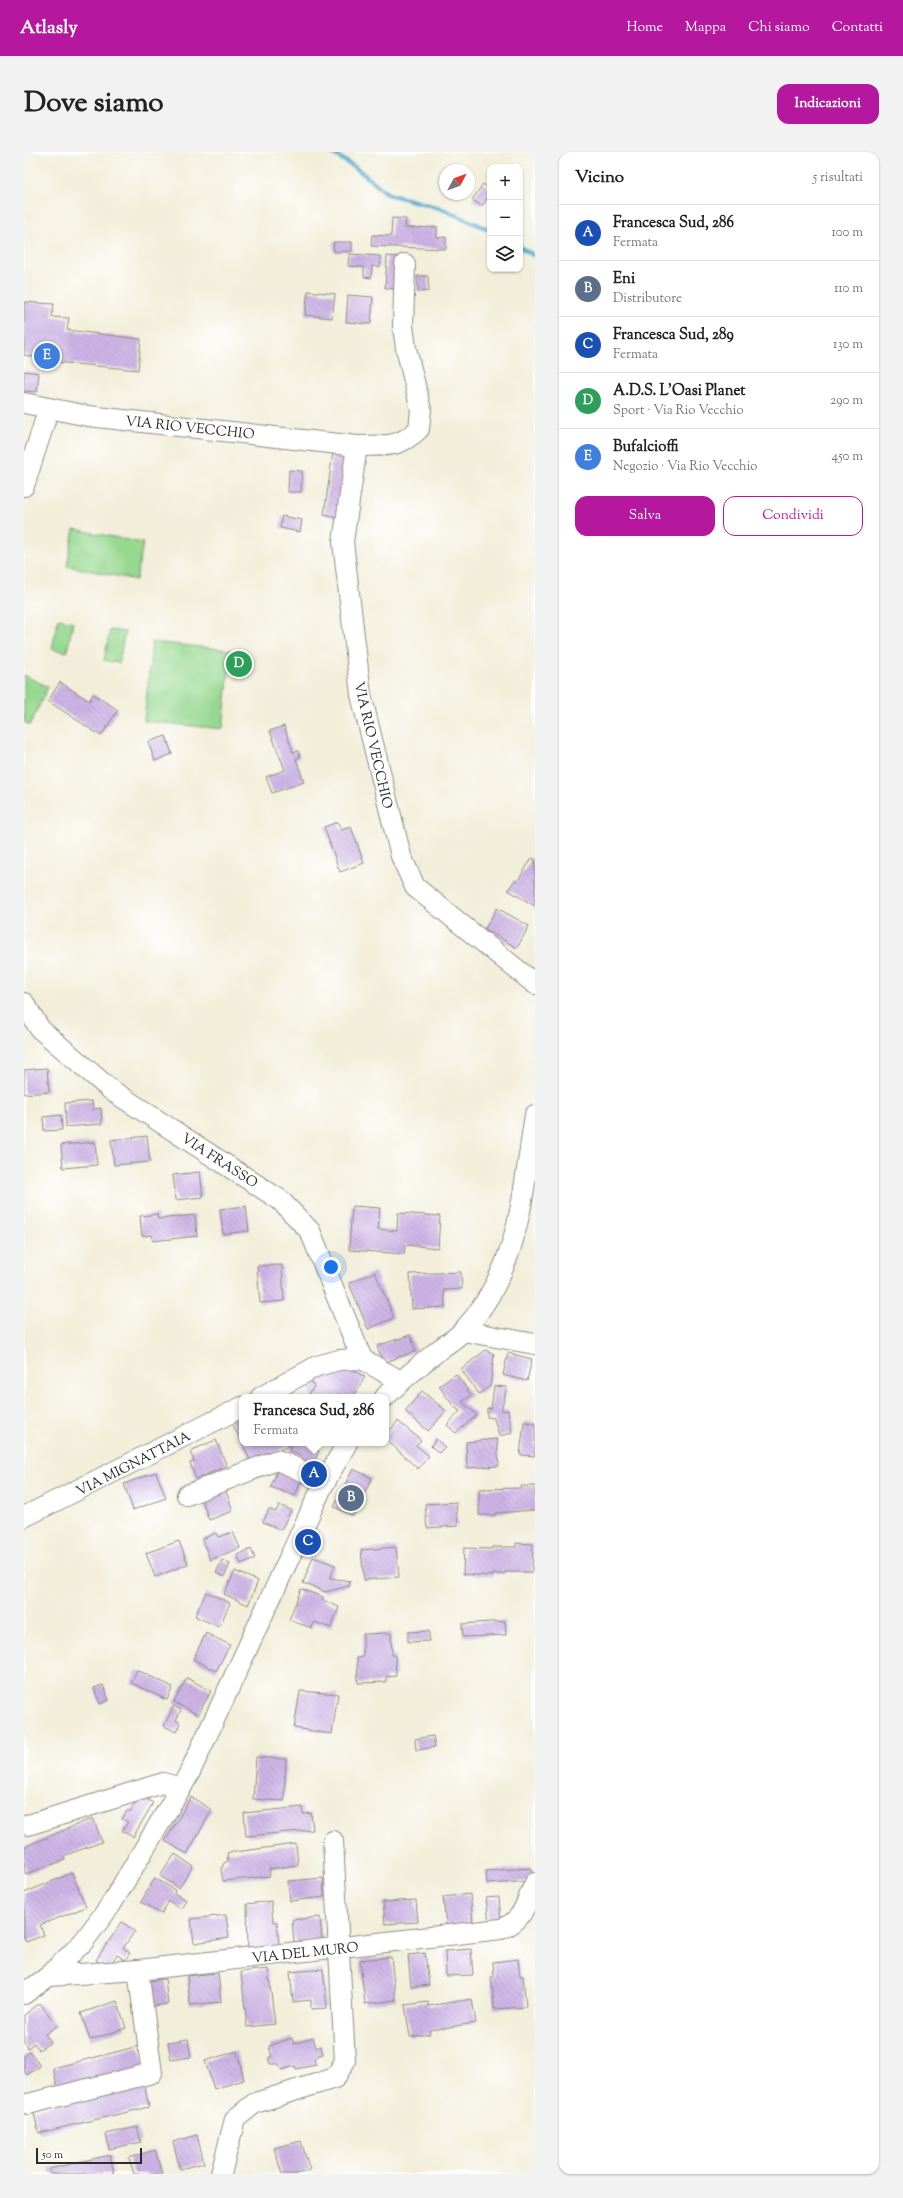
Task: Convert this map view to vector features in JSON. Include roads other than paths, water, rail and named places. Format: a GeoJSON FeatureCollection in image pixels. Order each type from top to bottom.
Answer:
{"type":"FeatureCollection","features":[{"type":"Feature","properties":{"kind":"street","name":"VIA RIO VECCHIO"},"geometry":{"type":"LineString","coordinates":[[24,403],[88,416],[357,446],[395,444],[407,440],[419,429],[421,410],[406,348],[403,326],[405,264]]}},
{"type":"Feature","properties":{"kind":"street"},"geometry":{"type":"LineString","coordinates":[[24,486],[49,408]]}},
{"type":"Feature","properties":{"kind":"street","name":"VIA RIO VECCHIO"},"geometry":{"type":"LineString","coordinates":[[357,446],[343,542],[361,696],[401,856],[415,887],[535,984]]}},
{"type":"Feature","properties":{"kind":"street","name":"VIA FRASSO"},"geometry":{"type":"LineString","coordinates":[[24,1003],[40,1029],[111,1090],[280,1200],[310,1231],[362,1359]]}},
{"type":"Feature","properties":{"kind":"street"},"geometry":{"type":"LineString","coordinates":[[388,1394],[400,1381],[463,1331],[497,1284],[507,1262],[517,1228],[535,1115]]}},
{"type":"Feature","properties":{"kind":"street"},"geometry":{"type":"LineString","coordinates":[[463,1331],[535,1344]]}},
{"type":"Feature","properties":{"kind":"street"},"geometry":{"type":"LineString","coordinates":[[267,1394],[318,1366],[339,1360],[362,1359],[400,1381]]}},
{"type":"Feature","properties":{"kind":"street","name":"VIA MIGNATTAIA"},"geometry":{"type":"LineString","coordinates":[[24,1518],[239,1408]]}},
{"type":"Feature","properties":{"kind":"street"},"geometry":{"type":"LineString","coordinates":[[24,1994],[49,1976],[83,1942],[110,1906],[181,1788],[235,1679],[326,1480],[345,1446]]}},
{"type":"Feature","properties":{"kind":"street"},"geometry":{"type":"LineString","coordinates":[[188,1495],[277,1460],[326,1480]]}},
{"type":"Feature","properties":{"kind":"street"},"geometry":{"type":"LineString","coordinates":[[28,1825],[163,1783],[181,1788]]}},
{"type":"Feature","properties":{"kind":"street"},"geometry":{"type":"LineString","coordinates":[[221,2174],[235,2119],[255,2103],[335,2078],[344,2061],[333,1841]]}},
{"type":"Feature","properties":{"kind":"street","name":"VIA DEL MURO"},"geometry":{"type":"LineString","coordinates":[[49,1976],[138,1970],[501,1929],[512,1925],[519,1919],[535,1883]]}},
{"type":"Feature","properties":{"kind":"street"},"geometry":{"type":"LineString","coordinates":[[28,2104],[152,2074],[138,1970]]}},
{"type":"Feature","properties":{"kind":"waterway"},"geometry":{"type":"LineString","coordinates":[[331,152],[356,168],[388,194],[440,208],[487,229]]}},
{"type":"Feature","properties":{"kind":"waterway"},"geometry":{"type":"LineString","coordinates":[[523,249],[535,256]]}},
{"type":"Feature","properties":{"kind":"place","name":"Bufalcioffi"},"geometry":{"type":"Point","coordinates":[47,356]}},
{"type":"Feature","properties":{"kind":"place","name":"A.D.S. L'Oasi Planet"},"geometry":{"type":"Point","coordinates":[239,664]}},
{"type":"Feature","properties":{"kind":"place","name":"Francesca Sud, 286"},"geometry":{"type":"Point","coordinates":[314,1474]}},
{"type":"Feature","properties":{"kind":"place","name":"Eni"},"geometry":{"type":"Point","coordinates":[351,1498]}},
{"type":"Feature","properties":{"kind":"place","name":"Francesca Sud, 289"},"geometry":{"type":"Point","coordinates":[308,1542]}}]}
